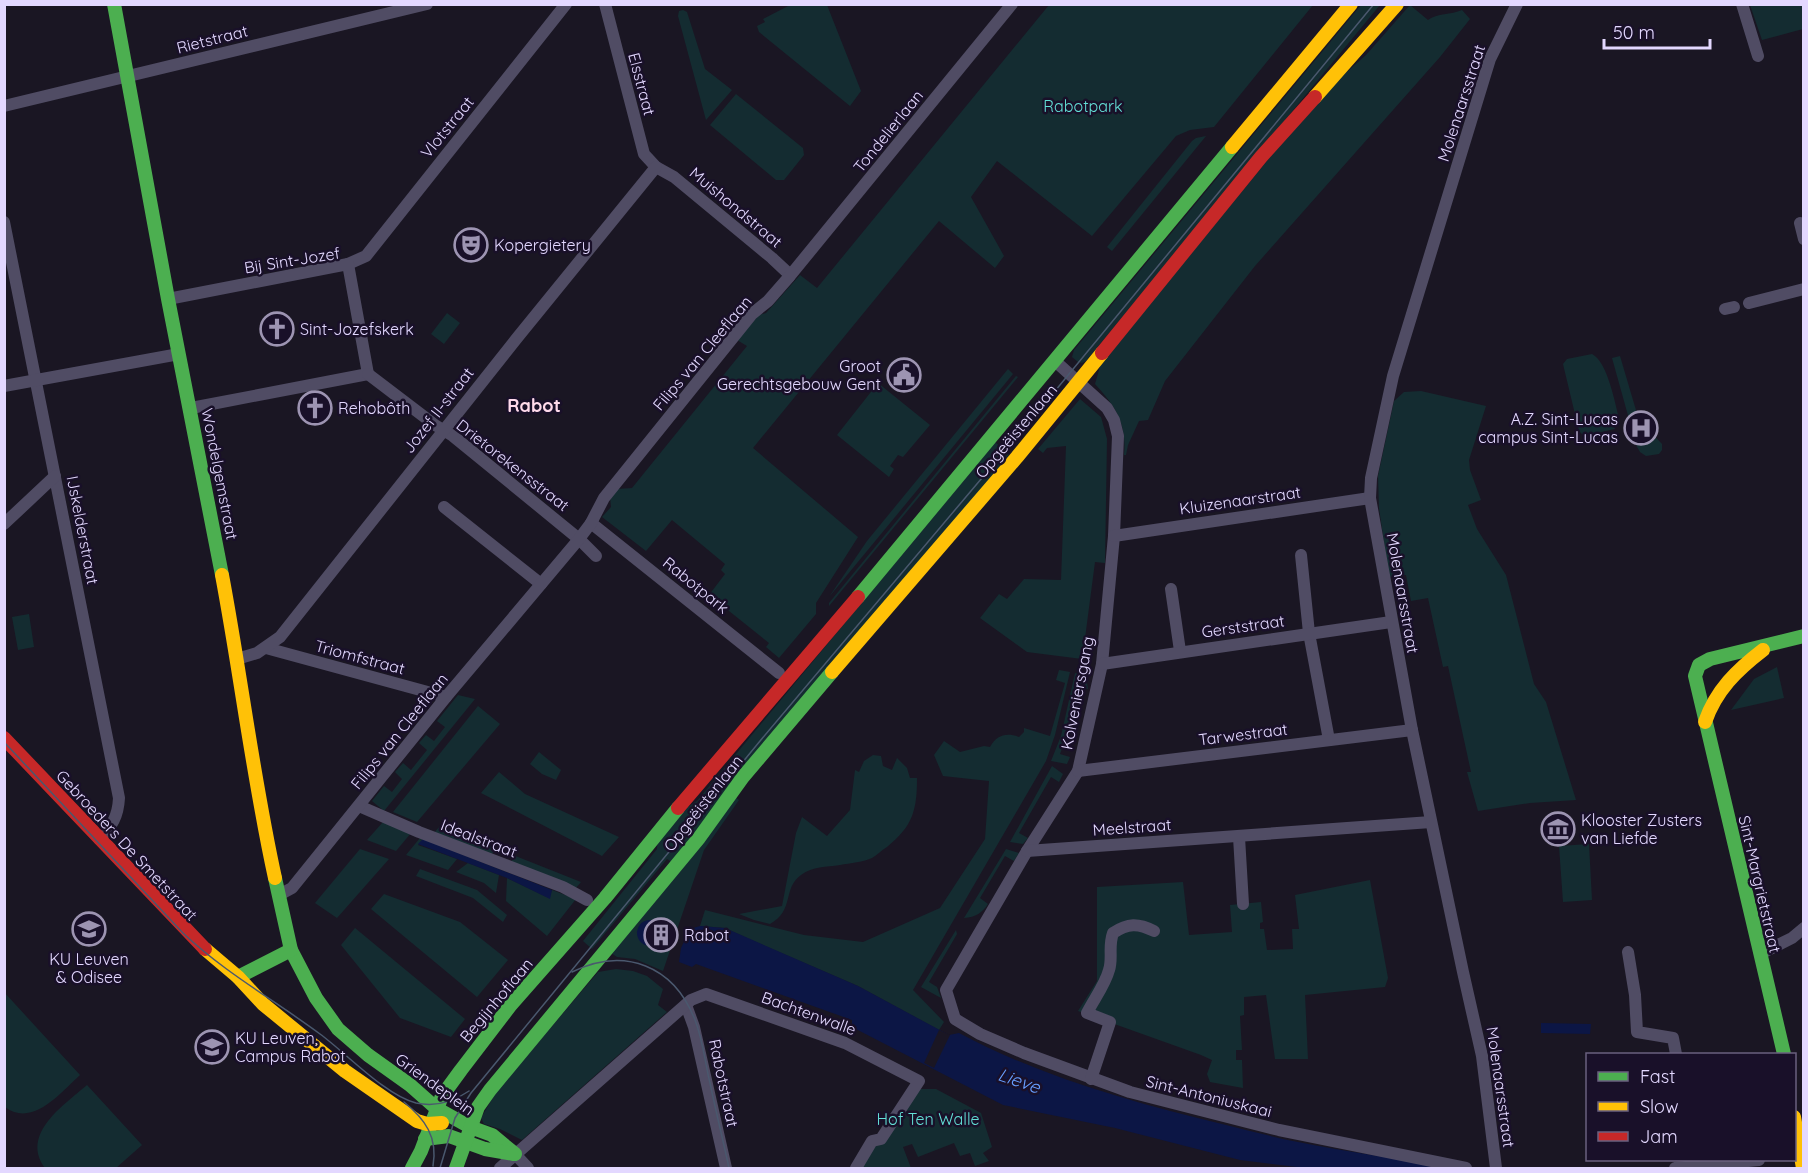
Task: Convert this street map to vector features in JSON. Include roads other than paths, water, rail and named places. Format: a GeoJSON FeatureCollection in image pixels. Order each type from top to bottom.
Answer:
{"type":"FeatureCollection","features":[{"type":"Feature","properties":{"kind":"main road","name":"Wondelgemstraat"},"geometry":{"type":"LineString","coordinates":[[114,4],[291,950]]}},
{"type":"Feature","properties":{"kind":"main road","name":"Opgeëistenlaan"},"geometry":{"type":"LineString","coordinates":[[631,869],[653,837],[829,633],[1351,4]]}},
{"type":"Feature","properties":{"kind":"main road","name":"Opgeëistenlaan"},"geometry":{"type":"LineString","coordinates":[[470,1127],[478,1107],[490,1090],[699,838],[743,777],[1078,382],[1261,157],[1397,4]]}},
{"type":"Feature","properties":{"kind":"main road"},"geometry":{"type":"LineString","coordinates":[[1706,722],[1710,705],[1733,673],[1769,645],[1803,636]]}},
{"type":"Feature","properties":{"kind":"main road","name":"Sint-Margrietstraat"},"geometry":{"type":"LineString","coordinates":[[1769,645],[1710,659],[1699,665],[1695,676],[1784,1053]]}},
{"type":"Feature","properties":{"kind":"main road","name":"Gebroeders De Smetstraat"},"geometry":{"type":"LineString","coordinates":[[4,738],[189,935],[234,973]]}},
{"type":"Feature","properties":{"kind":"main road","name":"Begijnhoflaan"},"geometry":{"type":"LineString","coordinates":[[412,1168],[436,1108],[463,1067],[520,995],[631,869]]}},
{"type":"Feature","properties":{"kind":"main road"},"geometry":{"type":"LineString","coordinates":[[234,973],[291,950]]}},
{"type":"Feature","properties":{"kind":"main road","name":"Griendeplein"},"geometry":{"type":"LineString","coordinates":[[291,950],[316,998],[338,1029],[436,1108],[470,1127]]}},
{"type":"Feature","properties":{"kind":"main road","name":"Griendeplein"},"geometry":{"type":"LineString","coordinates":[[234,973],[263,1004],[345,1071],[428,1130],[485,1149],[515,1154]]}},
{"type":"Feature","properties":{"kind":"main road","name":"Griendeplein"},"geometry":{"type":"LineString","coordinates":[[428,1130],[446,1123],[459,1128],[470,1127]]}},
{"type":"Feature","properties":{"kind":"main road"},"geometry":{"type":"LineString","coordinates":[[456,1168],[470,1127],[492,1135],[515,1154]]}},
{"type":"Feature","properties":{"kind":"main road"},"geometry":{"type":"LineString","coordinates":[[1796,1134],[1799,1160]]}},
{"type":"Feature","properties":{"kind":"street","name":"Rietstraat"},"geometry":{"type":"LineString","coordinates":[[4,106],[427,4]]}},
{"type":"Feature","properties":{"kind":"street","name":"Vlotstraat"},"geometry":{"type":"LineString","coordinates":[[348,264],[366,256],[566,4]]}},
{"type":"Feature","properties":{"kind":"street","name":"Elsstraat"},"geometry":{"type":"LineString","coordinates":[[605,4],[644,154],[656,167]]}},
{"type":"Feature","properties":{"kind":"street","name":"Tondelierlaan"},"geometry":{"type":"LineString","coordinates":[[789,278],[1012,4]]}},
{"type":"Feature","properties":{"kind":"street","name":"Molenaarsstraat"},"geometry":{"type":"LineString","coordinates":[[1496,1168],[1482,1056],[1412,730],[1370,498],[1371,478],[1393,376],[1486,72],[1517,4]]}},
{"type":"Feature","properties":{"kind":"street"},"geometry":{"type":"LineString","coordinates":[[1742,4],[1758,57]]}},
{"type":"Feature","properties":{"kind":"street","name":"Muishondstraat"},"geometry":{"type":"LineString","coordinates":[[656,167],[674,177],[737,229],[780,265],[788,273],[789,278]]}},
{"type":"Feature","properties":{"kind":"street","name":"Jozef II-straat"},"geometry":{"type":"LineString","coordinates":[[237,659],[257,653],[280,637],[443,430],[656,167]]}},
{"type":"Feature","properties":{"kind":"street","name":"IJskelderstraat"},"geometry":{"type":"LineString","coordinates":[[4,222],[119,798],[115,820],[99,840]]}},
{"type":"Feature","properties":{"kind":"street"},"geometry":{"type":"LineString","coordinates":[[1800,223],[1803,239]]}},
{"type":"Feature","properties":{"kind":"street","name":"Bij Sint-Jozef"},"geometry":{"type":"LineString","coordinates":[[168,299],[348,264],[368,374]]}},
{"type":"Feature","properties":{"kind":"street","name":"Filips van Cleeflaan"},"geometry":{"type":"LineString","coordinates":[[279,895],[292,888],[446,697],[579,538],[591,523],[604,498],[752,314],[768,302],[789,278]]}},
{"type":"Feature","properties":{"kind":"street"},"geometry":{"type":"LineString","coordinates":[[1749,303],[1803,289]]}},
{"type":"Feature","properties":{"kind":"street"},"geometry":{"type":"LineString","coordinates":[[4,386],[179,354]]}},
{"type":"Feature","properties":{"kind":"street","name":"Kolveniersgang"},"geometry":{"type":"LineString","coordinates":[[955,1019],[946,990],[1027,851],[1078,771],[1102,664],[1114,536],[1118,436],[1114,420],[1107,408],[1055,362]]}},
{"type":"Feature","properties":{"kind":"street"},"geometry":{"type":"LineString","coordinates":[[191,408],[368,374]]}},
{"type":"Feature","properties":{"kind":"street","name":"Drietorekensstraat"},"geometry":{"type":"LineString","coordinates":[[368,374],[443,430],[579,538]]}},
{"type":"Feature","properties":{"kind":"street"},"geometry":{"type":"LineString","coordinates":[[4,524],[55,476]]}},
{"type":"Feature","properties":{"kind":"street","name":"Kluizenaarstraat"},"geometry":{"type":"LineString","coordinates":[[1114,536],[1370,498]]}},
{"type":"Feature","properties":{"kind":"street"},"geometry":{"type":"LineString","coordinates":[[444,507],[541,584]]}},
{"type":"Feature","properties":{"kind":"street","name":"Rabotpark"},"geometry":{"type":"LineString","coordinates":[[591,523],[778,673]]}},
{"type":"Feature","properties":{"kind":"street"},"geometry":{"type":"LineString","coordinates":[[579,538],[596,556]]}},
{"type":"Feature","properties":{"kind":"street","name":"Gerststraat"},"geometry":{"type":"LineString","coordinates":[[1301,555],[1310,633]]}},
{"type":"Feature","properties":{"kind":"street","name":"Gerststraat"},"geometry":{"type":"LineString","coordinates":[[1171,589],[1180,651]]}},
{"type":"Feature","properties":{"kind":"street","name":"Gerststraat"},"geometry":{"type":"LineString","coordinates":[[1102,664],[1392,622]]}},
{"type":"Feature","properties":{"kind":"street"},"geometry":{"type":"LineString","coordinates":[[1310,633],[1329,740]]}},
{"type":"Feature","properties":{"kind":"street","name":"Triomfstraat"},"geometry":{"type":"LineString","coordinates":[[266,648],[446,697]]}},
{"type":"Feature","properties":{"kind":"street","name":"Tarwestraat"},"geometry":{"type":"LineString","coordinates":[[1078,771],[1412,730]]}},
{"type":"Feature","properties":{"kind":"street","name":"Idealstraat"},"geometry":{"type":"LineString","coordinates":[[359,806],[419,832],[563,887],[587,900]]}},
{"type":"Feature","properties":{"kind":"street","name":"Meelstraat"},"geometry":{"type":"LineString","coordinates":[[1027,851],[1431,822]]}},
{"type":"Feature","properties":{"kind":"street"},"geometry":{"type":"LineString","coordinates":[[1239,837],[1243,904]]}},
{"type":"Feature","properties":{"kind":"street"},"geometry":{"type":"LineString","coordinates":[[1090,1078],[1110,1022],[1087,1013],[1109,972],[1111,960],[1109,945],[1113,933],[1132,924],[1142,925],[1154,931]]}},
{"type":"Feature","properties":{"kind":"street"},"geometry":{"type":"LineString","coordinates":[[1760,954],[1792,938],[1803,928]]}},
{"type":"Feature","properties":{"kind":"street"},"geometry":{"type":"LineString","coordinates":[[1628,952],[1635,995],[1637,1032],[1673,1038],[1676,1053]]}},
{"type":"Feature","properties":{"kind":"street","name":"Bachtenwalle"},"geometry":{"type":"LineString","coordinates":[[686,1005],[696,996],[706,994],[845,1043],[919,1081],[881,1139],[872,1141],[856,1168]]}},
{"type":"Feature","properties":{"kind":"street"},"geometry":{"type":"LineString","coordinates":[[500,1168],[686,1005]]}},
{"type":"Feature","properties":{"kind":"street","name":"Rabotstraat"},"geometry":{"type":"LineString","coordinates":[[686,1005],[694,1027],[726,1168]]}},
{"type":"Feature","properties":{"kind":"street","name":"Sint-Antoniuskaai"},"geometry":{"type":"LineString","coordinates":[[955,1019],[980,1034],[1130,1092],[1257,1125],[1466,1168]]}},
{"type":"Feature","properties":{"kind":"street"},"geometry":{"type":"LineString","coordinates":[[515,1154],[528,1168]]}},
{"type":"Feature","properties":{"kind":"street"},"geometry":{"type":"LineString","coordinates":[[1681,1165],[1743,1161]]}},
{"type":"Feature","properties":{"kind":"water"},"geometry":{"type":"Polygon","coordinates":[[[423,839],[552,890],[550,899],[507,878],[418,844],[423,839]]]}},
{"type":"Feature","properties":{"kind":"water","name":"Lieve"},"geometry":{"type":"Polygon","coordinates":[[[700,926],[725,928],[858,986],[949,1035],[959,1033],[1022,1063],[1088,1087],[1154,1107],[1279,1138],[1442,1168],[1305,1168],[1240,1160],[1115,1128],[1003,1105],[852,1027],[852,1020],[696,964],[692,967],[679,962],[681,948],[690,929],[700,926]]]}},
{"type":"Feature","properties":{"kind":"water"},"geometry":{"type":"Polygon","coordinates":[[[1541,1023],[1591,1024],[1590,1034],[1541,1033],[1541,1023]]]}},
{"type":"Feature","properties":{"kind":"tram line"},"geometry":{"type":"LineString","coordinates":[[440,1168],[455,1118],[471,1093],[760,741],[1041,408],[1374,4]]}},
{"type":"Feature","properties":{"kind":"tram line"},"geometry":{"type":"LineString","coordinates":[[4,742],[183,933],[215,960],[320,1034],[379,1083],[404,1099],[416,1103],[437,1104],[450,1101],[469,1091]]}},
{"type":"Feature","properties":{"kind":"tram line"},"geometry":{"type":"LineString","coordinates":[[572,972],[592,964],[611,961],[629,962],[646,966],[661,974],[674,986],[686,1001],[698,1028],[729,1168]]}},
{"type":"Feature","properties":{"kind":"tram line"},"geometry":{"type":"LineString","coordinates":[[404,1102],[424,1122],[432,1137],[433,1166]]}},
{"type":"Feature","properties":{"kind":"place","name":"Kopergietery"},"geometry":{"type":"Point","coordinates":[471,245]}},
{"type":"Feature","properties":{"kind":"place","name":"Sint-Jozefskerk"},"geometry":{"type":"Point","coordinates":[277,329]}},
{"type":"Feature","properties":{"kind":"place","name":"Groot Gerechtsgebouw Gent"},"geometry":{"type":"Point","coordinates":[904,375]}},
{"type":"Feature","properties":{"kind":"place","name":"Rehobôth"},"geometry":{"type":"Point","coordinates":[315,408]}},
{"type":"Feature","properties":{"kind":"place","name":"A.Z. Sint-Lucas campus Sint-Lucas"},"geometry":{"type":"Point","coordinates":[1641,428]}},
{"type":"Feature","properties":{"kind":"place","name":"Klooster Zusters van Liefde"},"geometry":{"type":"Point","coordinates":[1558,829]}},
{"type":"Feature","properties":{"kind":"place","name":"KU Leuven & Odisee"},"geometry":{"type":"Point","coordinates":[89,929]}},
{"type":"Feature","properties":{"kind":"place","name":"Rabot"},"geometry":{"type":"Point","coordinates":[661,935]}},
{"type":"Feature","properties":{"kind":"place","name":"KU Leuven, Campus Rabot"},"geometry":{"type":"Point","coordinates":[212,1047]}},
{"type":"Feature","properties":{"kind":"district","name":"Rabot"},"geometry":{"type":"Point","coordinates":[534,406]}},
{"type":"Feature","properties":{"kind":"park label","name":"Hof Ten Walle"},"geometry":{"type":"Point","coordinates":[928,1119]}}]}
